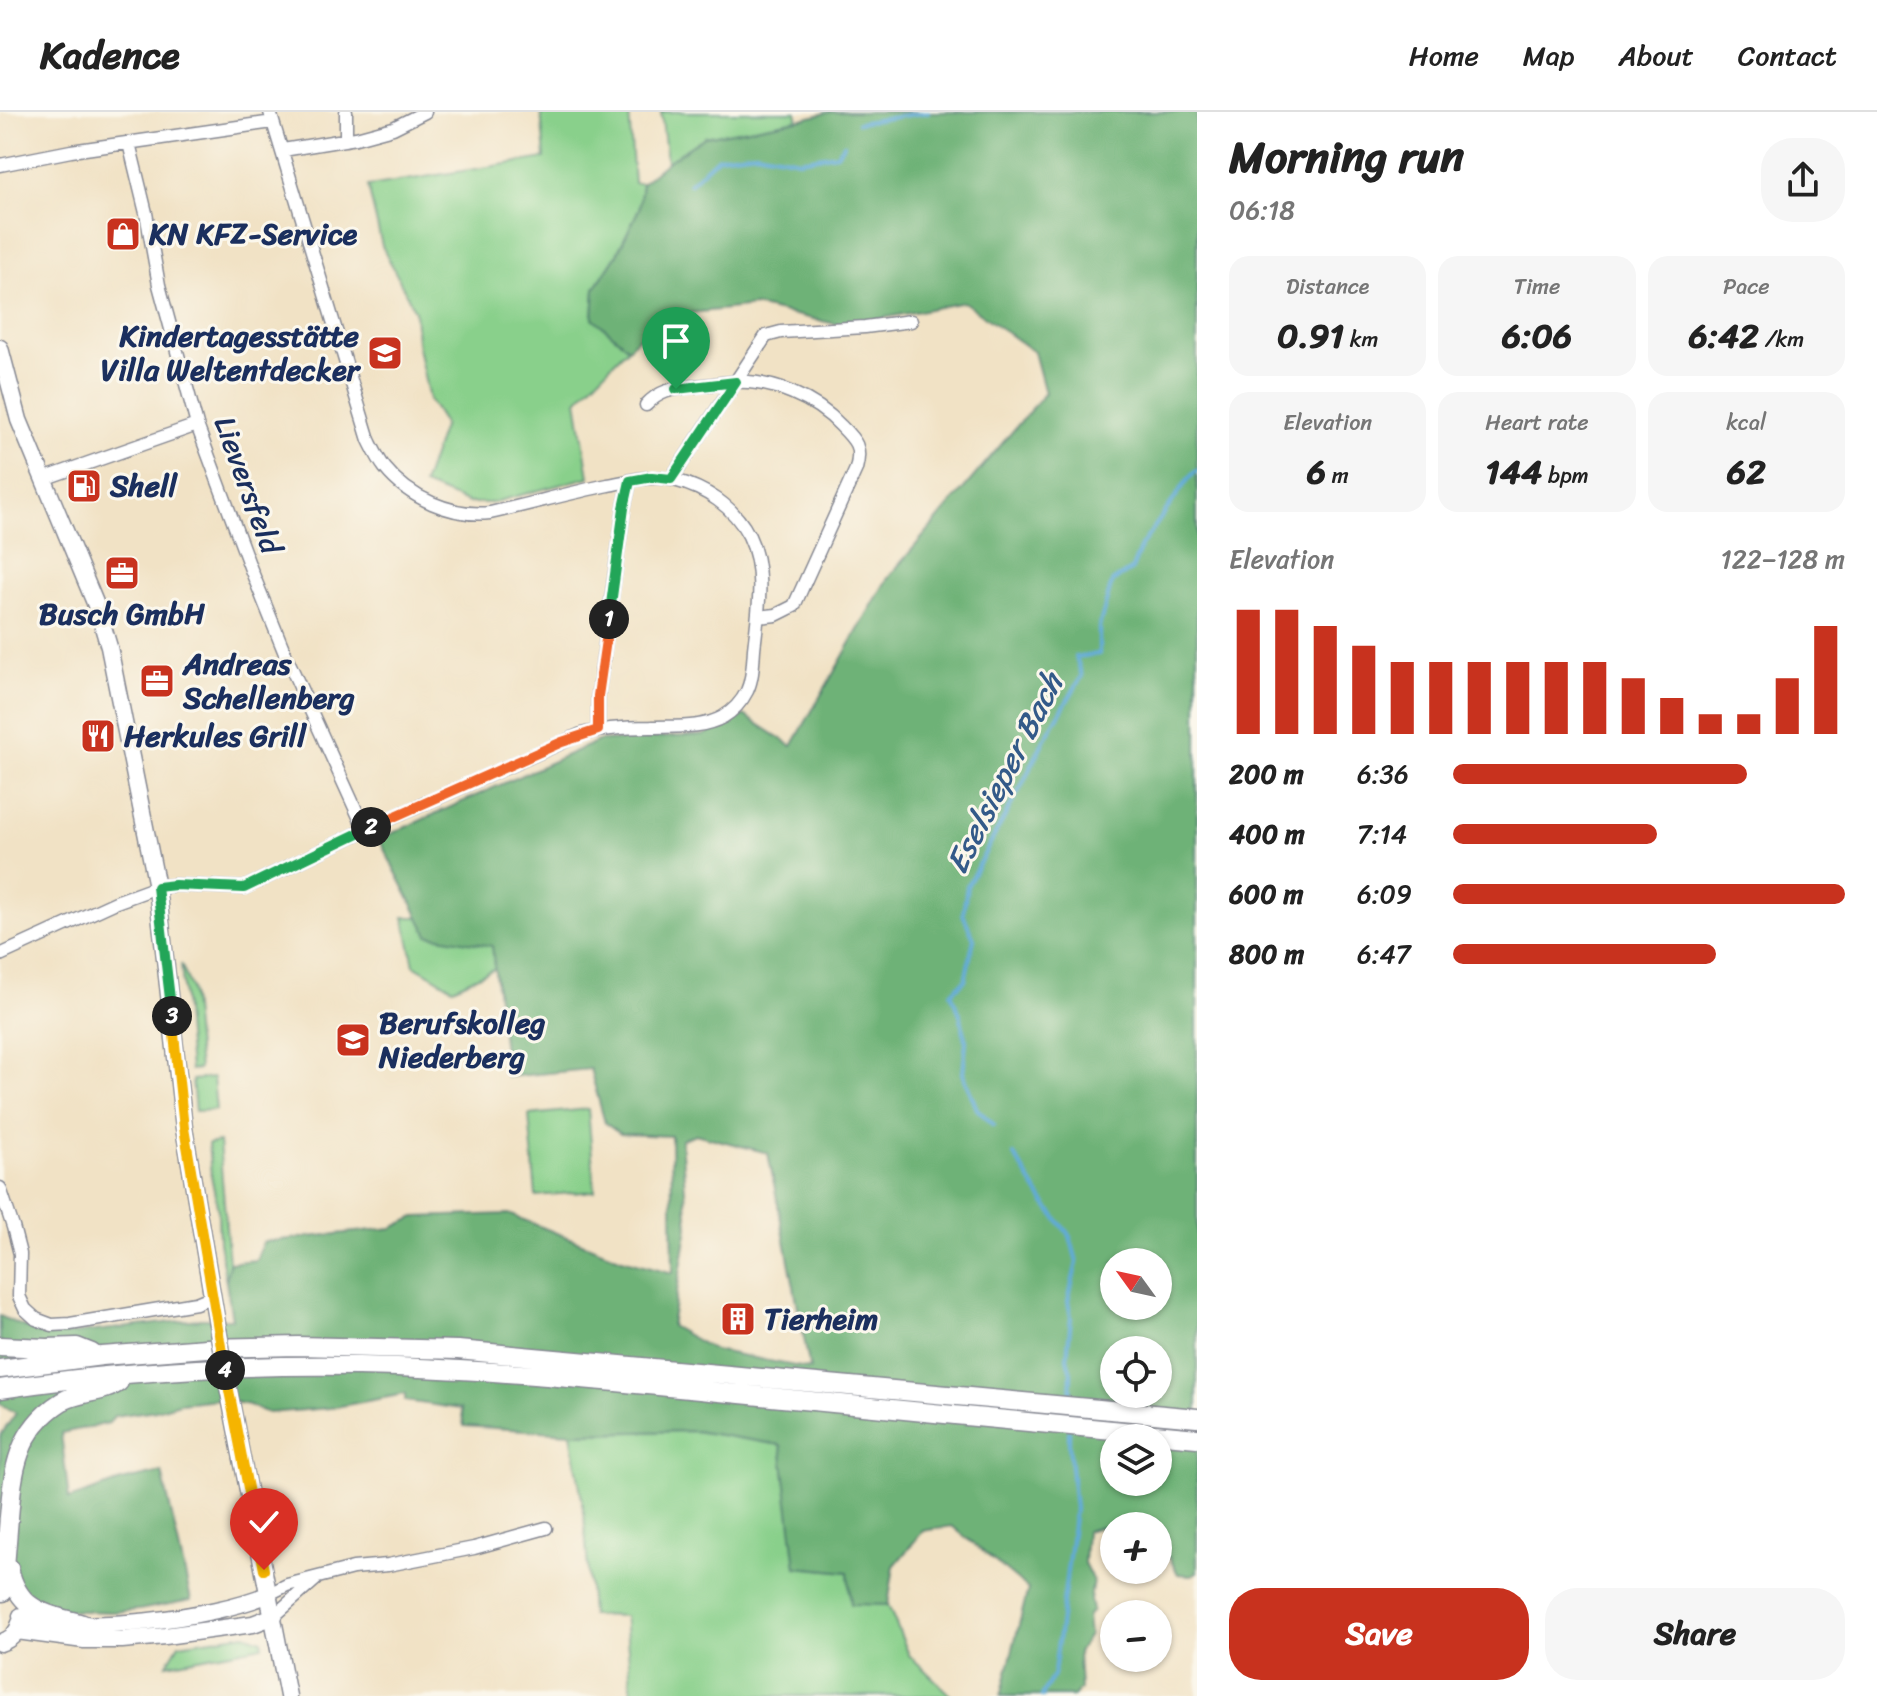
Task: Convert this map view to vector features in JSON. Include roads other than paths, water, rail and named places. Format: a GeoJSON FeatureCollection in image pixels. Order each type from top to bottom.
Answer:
{"type":"FeatureCollection","features":[{"type":"Feature","properties":{"kind":"highway"},"geometry":{"type":"LineString","coordinates":[[0,1346],[77,1347],[102,1356]]}},
{"type":"Feature","properties":{"kind":"highway"},"geometry":{"type":"LineString","coordinates":[[0,1369],[102,1356],[206,1348],[298,1346],[458,1350],[1197,1418]]}},
{"type":"Feature","properties":{"kind":"highway"},"geometry":{"type":"LineString","coordinates":[[0,1389],[131,1373],[210,1368],[397,1367],[523,1374],[1197,1438]]}},
{"type":"Feature","properties":{"kind":"highway"},"geometry":{"type":"LineString","coordinates":[[2,1591],[12,1476],[30,1433],[60,1403],[82,1393],[112,1387],[131,1373]]}},
{"type":"Feature","properties":{"kind":"highway"},"geometry":{"type":"LineString","coordinates":[[6,1554],[16,1591],[25,1601],[36,1610],[83,1624]]}},
{"type":"Feature","properties":{"kind":"main road"},"geometry":{"type":"LineString","coordinates":[[0,348],[19,420],[98,610],[109,647],[157,887],[184,1128],[218,1330],[288,1696]]}},
{"type":"Feature","properties":{"kind":"main road"},"geometry":{"type":"LineString","coordinates":[[0,1643],[10,1639],[19,1624],[16,1601],[2,1591]]}},
{"type":"Feature","properties":{"kind":"main road"},"geometry":{"type":"LineString","coordinates":[[19,1624],[34,1620],[83,1624],[163,1619],[249,1603],[269,1594]]}},
{"type":"Feature","properties":{"kind":"main road"},"geometry":{"type":"LineString","coordinates":[[19,1624],[84,1640],[122,1640],[253,1624],[274,1616]]}},
{"type":"Feature","properties":{"kind":"street"},"geometry":{"type":"LineString","coordinates":[[346,112],[346,140]]}},
{"type":"Feature","properties":{"kind":"street"},"geometry":{"type":"LineString","coordinates":[[283,150],[346,140],[393,128],[404,118],[425,112]]}},
{"type":"Feature","properties":{"kind":"street"},"geometry":{"type":"LineString","coordinates":[[0,165],[271,117],[369,440],[385,468],[398,481],[424,499],[451,510],[478,514],[652,477],[671,479],[715,496],[729,509],[749,535],[758,560],[759,575],[758,617],[748,689],[736,706],[722,717],[706,724],[598,730],[562,742],[244,888],[157,887],[116,902],[0,955]]}},
{"type":"Feature","properties":{"kind":"street","name":"Lieversfeld"},"geometry":{"type":"LineString","coordinates":[[129,143],[159,285],[197,425],[286,656],[365,830]]}},
{"type":"Feature","properties":{"kind":"street"},"geometry":{"type":"LineString","coordinates":[[671,479],[766,336],[781,332],[911,321]]}},
{"type":"Feature","properties":{"kind":"street"},"geometry":{"type":"LineString","coordinates":[[646,405],[656,394],[676,389],[736,382],[756,383],[801,396],[838,422],[858,446],[856,469],[794,606],[776,615],[758,617]]}},
{"type":"Feature","properties":{"kind":"street"},"geometry":{"type":"LineString","coordinates":[[43,479],[197,425]]}},
{"type":"Feature","properties":{"kind":"street"},"geometry":{"type":"LineString","coordinates":[[598,730],[598,696],[630,481]]}},
{"type":"Feature","properties":{"kind":"street"},"geometry":{"type":"LineString","coordinates":[[0,1188],[20,1254],[19,1296],[25,1309],[36,1319],[52,1325],[70,1324],[196,1303],[213,1296]]}},
{"type":"Feature","properties":{"kind":"street"},"geometry":{"type":"LineString","coordinates":[[269,1594],[287,1585],[353,1568],[388,1565],[477,1547],[546,1528]]}},
{"type":"Feature","properties":{"kind":"street"},"geometry":{"type":"LineString","coordinates":[[274,1616],[318,1577]]}},
{"type":"Feature","properties":{"kind":"waterway"},"geometry":{"type":"LineString","coordinates":[[858,123],[928,112]]}},
{"type":"Feature","properties":{"kind":"waterway"},"geometry":{"type":"LineString","coordinates":[[689,184],[718,157],[756,152],[799,160],[837,154],[844,144]]}},
{"type":"Feature","properties":{"kind":"waterway","name":"Eselsieper Bach"},"geometry":{"type":"LineString","coordinates":[[994,1125],[977,1109],[963,1074],[966,1041],[951,993],[965,980],[974,939],[963,914],[967,886],[1044,740],[1082,676],[1076,657],[1099,654],[1099,627],[1112,582],[1132,569],[1141,546],[1197,471]]}},
{"type":"Feature","properties":{"kind":"waterway","name":"Eselsieper Bach"},"geometry":{"type":"LineString","coordinates":[[1014,1155],[1070,1236],[1077,1262],[1068,1301],[1071,1317],[1067,1358],[1071,1373],[1070,1402]]}},
{"type":"Feature","properties":{"kind":"waterway","name":"Eselsieper Bach"},"geometry":{"type":"LineString","coordinates":[[1042,1696],[1054,1673],[1075,1509],[1069,1431]]}},
{"type":"Feature","properties":{"kind":"place","name":"KN KFZ-Service"},"geometry":{"type":"Point","coordinates":[123,234]}},
{"type":"Feature","properties":{"kind":"place","name":"Kindertagesstätte Villa Weltentdecker"},"geometry":{"type":"Point","coordinates":[385,353]}},
{"type":"Feature","properties":{"kind":"place","name":"Shell"},"geometry":{"type":"Point","coordinates":[84,486]}},
{"type":"Feature","properties":{"kind":"place","name":"Busch GmbH"},"geometry":{"type":"Point","coordinates":[122,573]}},
{"type":"Feature","properties":{"kind":"place","name":"Andreas Schellenberg"},"geometry":{"type":"Point","coordinates":[157,681]}},
{"type":"Feature","properties":{"kind":"place","name":"Herkules Grill"},"geometry":{"type":"Point","coordinates":[98,736]}},
{"type":"Feature","properties":{"kind":"place","name":"Berufskolleg Niederberg"},"geometry":{"type":"Point","coordinates":[353,1040]}},
{"type":"Feature","properties":{"kind":"place","name":"Tierheim"},"geometry":{"type":"Point","coordinates":[738,1319]}}]}
